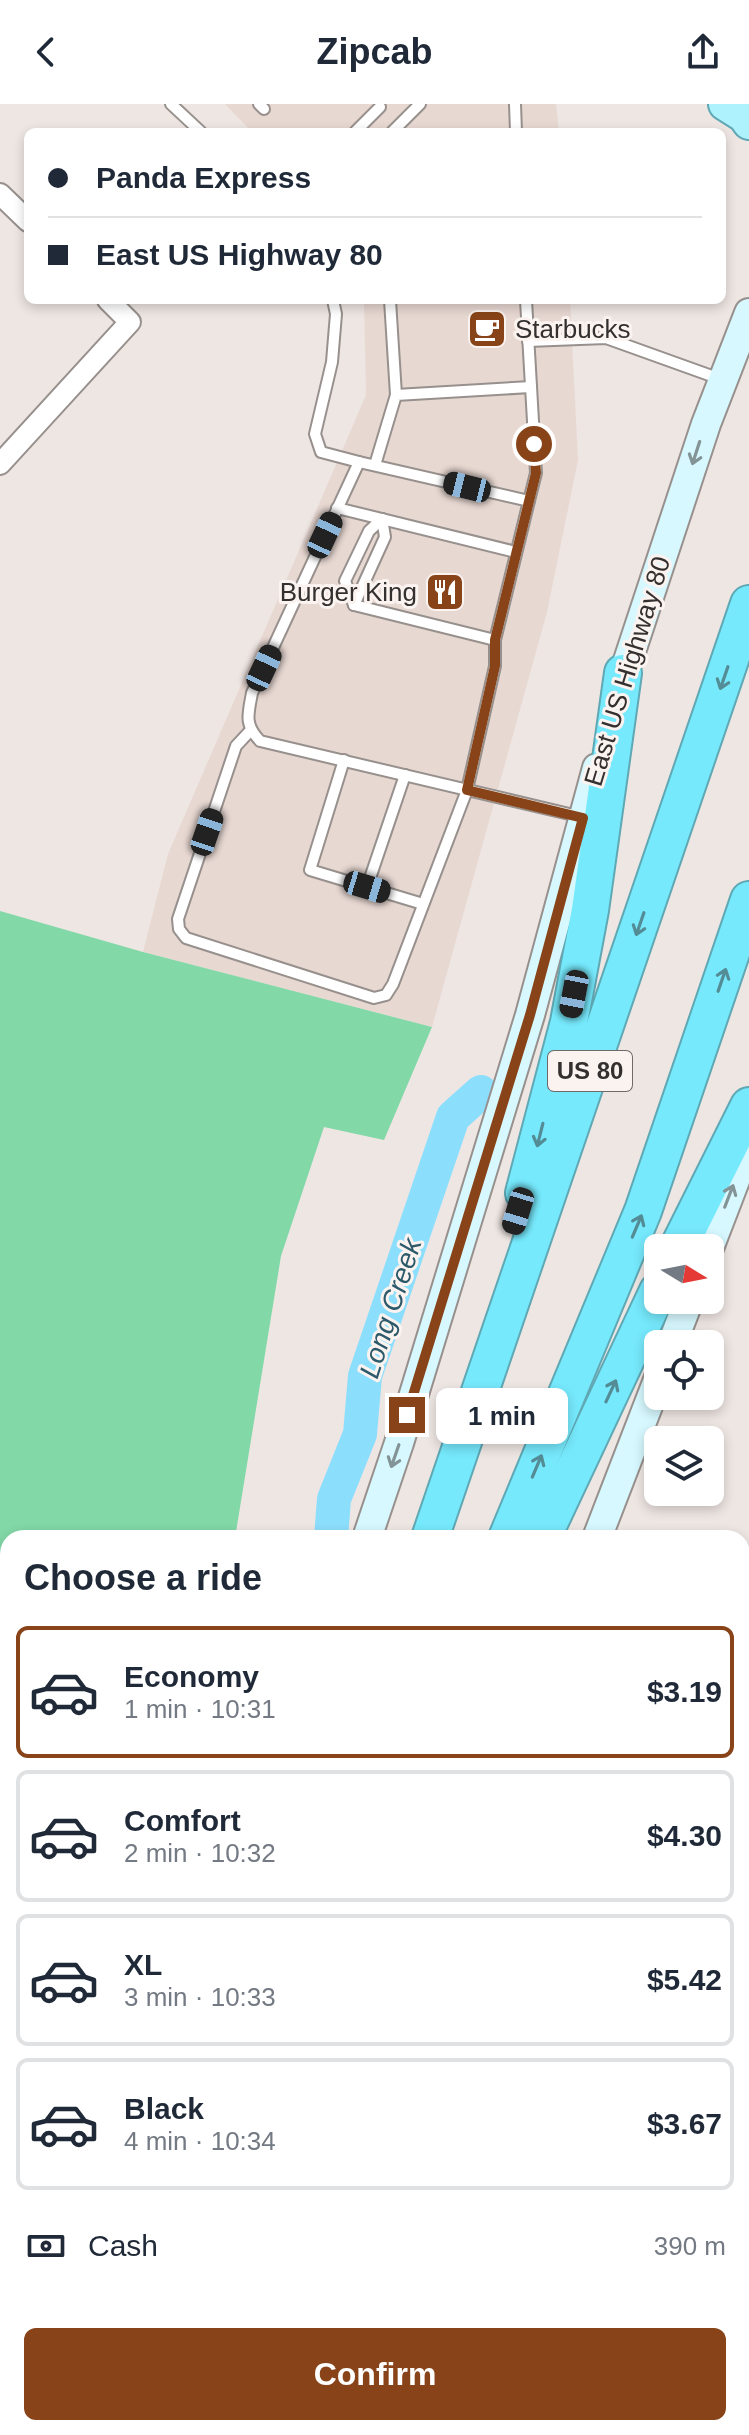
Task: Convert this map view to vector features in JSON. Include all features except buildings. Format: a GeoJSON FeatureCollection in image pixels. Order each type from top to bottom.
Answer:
{"type":"FeatureCollection","features":[{"type":"Feature","properties":{"kind":"highway","name":"US 80"},"geometry":{"type":"LineString","coordinates":[[433,1530],[749,604]]}},
{"type":"Feature","properties":{"kind":"highway"},"geometry":{"type":"LineString","coordinates":[[424,1530],[536,1150],[569,1022],[590,910],[623,673]]}},
{"type":"Feature","properties":{"kind":"highway"},"geometry":{"type":"LineString","coordinates":[[510,1530],[643,1211],[749,900]]}},
{"type":"Feature","properties":{"kind":"highway"},"geometry":{"type":"LineString","coordinates":[[685,1234],[749,1106]]}},
{"type":"Feature","properties":{"kind":"highway"},"geometry":{"type":"LineString","coordinates":[[546,1530],[647,1314]]}},
{"type":"Feature","properties":{"kind":"main road"},"geometry":{"type":"LineString","coordinates":[[725,104],[749,123]]}},
{"type":"Feature","properties":{"kind":"main road","name":"East US Highway 80"},"geometry":{"type":"LineString","coordinates":[[370,1530],[530,1015],[623,673],[706,424],[749,313]]}},
{"type":"Feature","properties":{"kind":"main road"},"geometry":{"type":"LineString","coordinates":[[714,1234],[749,1144]]}},
{"type":"Feature","properties":{"kind":"main road"},"geometry":{"type":"LineString","coordinates":[[600,1530],[646,1410]]}},
{"type":"Feature","properties":{"kind":"street"},"geometry":{"type":"LineString","coordinates":[[0,194],[24,217]]}},
{"type":"Feature","properties":{"kind":"street"},"geometry":{"type":"LineString","coordinates":[[0,464],[130,322],[112,304]]}},
{"type":"Feature","properties":{"kind":"lane"},"geometry":{"type":"LineString","coordinates":[[171,104],[197,128]]}},
{"type":"Feature","properties":{"kind":"lane"},"geometry":{"type":"LineString","coordinates":[[396,128],[420,104]]}},
{"type":"Feature","properties":{"kind":"lane"},"geometry":{"type":"LineString","coordinates":[[515,104],[516,128]]}},
{"type":"Feature","properties":{"kind":"lane"},"geometry":{"type":"LineString","coordinates":[[359,128],[380,107]]}},
{"type":"Feature","properties":{"kind":"lane"},"geometry":{"type":"LineString","coordinates":[[334,304],[336,314],[332,362],[315,434],[321,452],[529,501]]}},
{"type":"Feature","properties":{"kind":"lane"},"geometry":{"type":"LineString","coordinates":[[375,465],[396,395],[390,304]]}},
{"type":"Feature","properties":{"kind":"lane"},"geometry":{"type":"LineString","coordinates":[[250,731],[236,746],[178,919],[179,929],[186,938],[374,998],[386,995],[393,984],[467,790],[495,666],[495,640],[536,473],[526,304]]}},
{"type":"Feature","properties":{"kind":"lane"},"geometry":{"type":"LineString","coordinates":[[528,341],[606,338],[723,380]]}},
{"type":"Feature","properties":{"kind":"lane"},"geometry":{"type":"LineString","coordinates":[[396,395],[531,387]]}},
{"type":"Feature","properties":{"kind":"lane"},"geometry":{"type":"LineString","coordinates":[[359,462],[252,693],[248,717],[250,731],[260,741],[583,818]]}},
{"type":"Feature","properties":{"kind":"lane"},"geometry":{"type":"LineString","coordinates":[[337,508],[516,552]]}},
{"type":"Feature","properties":{"kind":"lane"},"geometry":{"type":"LineString","coordinates":[[354,605],[385,537],[382,519]]}},
{"type":"Feature","properties":{"kind":"lane"},"geometry":{"type":"LineString","coordinates":[[354,605],[345,581],[369,531],[382,519]]}},
{"type":"Feature","properties":{"kind":"lane"},"geometry":{"type":"LineString","coordinates":[[354,605],[495,640]]}},
{"type":"Feature","properties":{"kind":"lane"},"geometry":{"type":"LineString","coordinates":[[344,760],[310,870],[423,904]]}},
{"type":"Feature","properties":{"kind":"lane"},"geometry":{"type":"LineString","coordinates":[[367,887],[405,775]]}},
{"type":"Feature","properties":{"kind":"shaded area"},"geometry":{"type":"Polygon","coordinates":[[[225,104],[556,104],[559,128],[248,128],[225,104]]]}},
{"type":"Feature","properties":{"kind":"shaded area"},"geometry":{"type":"Polygon","coordinates":[[[364,304],[570,304],[578,460],[547,612],[432,1027],[143,952],[168,854],[366,395],[364,304]]]}},
{"type":"Feature","properties":{"kind":"green space"},"geometry":{"type":"Polygon","coordinates":[[[0,911],[143,952],[432,1027],[384,1140],[324,1127],[281,1256],[236,1530],[0,1530],[0,911]]]}},
{"type":"Feature","properties":{"kind":"waterway","name":"Long Creek"},"geometry":{"type":"LineString","coordinates":[[332,1530],[334,1499],[360,1434],[365,1376],[453,1117],[481,1092]]}},
{"type":"Feature","properties":{"kind":"place","name":"Starbucks"},"geometry":{"type":"Point","coordinates":[487,329]}},
{"type":"Feature","properties":{"kind":"place","name":"Burger King"},"geometry":{"type":"Point","coordinates":[445,592]}},
{"type":"Feature","properties":{"kind":"route"},"geometry":{"type":"LineString","coordinates":[[407,1415],[530,1015],[583,818],[467,790],[495,666],[495,640],[536,473],[534,444]]}}]}
